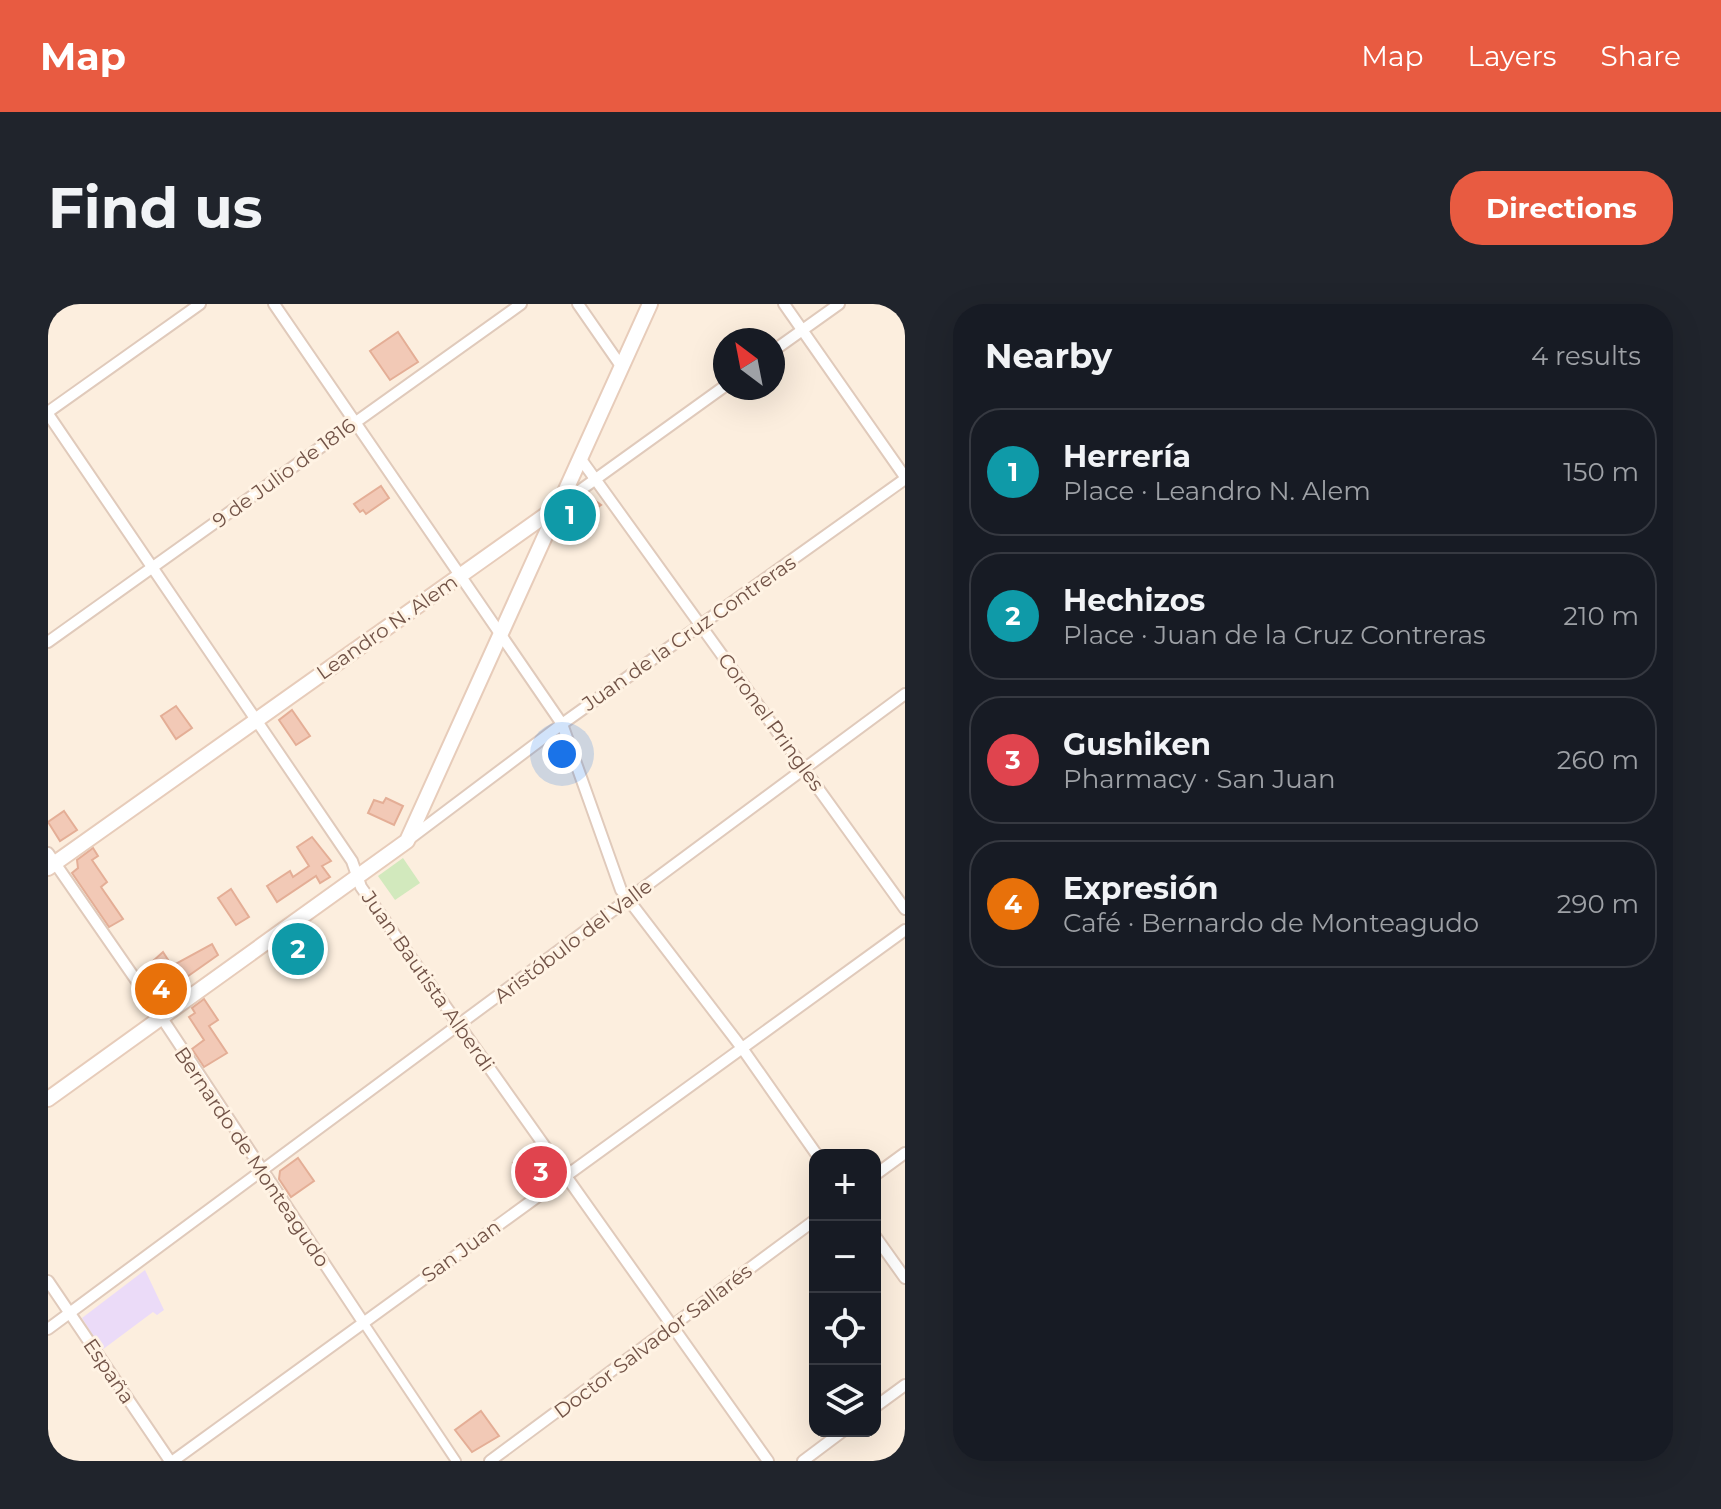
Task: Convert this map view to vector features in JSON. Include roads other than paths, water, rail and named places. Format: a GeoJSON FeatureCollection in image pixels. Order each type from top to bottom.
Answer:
{"type":"FeatureCollection","features":[{"type":"Feature","properties":{"kind":"main road"},"geometry":{"type":"LineString","coordinates":[[407,841],[650,304]]}},
{"type":"Feature","properties":{"kind":"main road","name":"Leandro N. Alem"},"geometry":{"type":"LineString","coordinates":[[50,862],[558,507]]}},
{"type":"Feature","properties":{"kind":"main road","name":"Juan de la Cruz Contreras"},"geometry":{"type":"LineString","coordinates":[[48,1099],[407,841]]}},
{"type":"Feature","properties":{"kind":"street"},"geometry":{"type":"LineString","coordinates":[[48,413],[200,304]]}},
{"type":"Feature","properties":{"kind":"street"},"geometry":{"type":"LineString","coordinates":[[274,304],[562,724],[617,881],[628,900],[742,1048],[813,1149]]}},
{"type":"Feature","properties":{"kind":"street","name":"9 de Julio de 1816"},"geometry":{"type":"LineString","coordinates":[[48,642],[521,304]]}},
{"type":"Feature","properties":{"kind":"street"},"geometry":{"type":"LineString","coordinates":[[578,304],[621,366]]}},
{"type":"Feature","properties":{"kind":"street"},"geometry":{"type":"LineString","coordinates":[[784,304],[905,478]]}},
{"type":"Feature","properties":{"kind":"street"},"geometry":{"type":"LineString","coordinates":[[785,342],[839,304]]}},
{"type":"Feature","properties":{"kind":"street","name":"Leandro N. Alem"},"geometry":{"type":"LineString","coordinates":[[558,507],[713,395]]}},
{"type":"Feature","properties":{"kind":"street","name":"Juan Bautista Alberdi"},"geometry":{"type":"LineString","coordinates":[[48,413],[352,861],[361,887],[768,1461]]}},
{"type":"Feature","properties":{"kind":"street","name":"Coronel Pringles"},"geometry":{"type":"LineString","coordinates":[[580,458],[905,909]]}},
{"type":"Feature","properties":{"kind":"street","name":"Juan de la Cruz Contreras"},"geometry":{"type":"LineString","coordinates":[[407,841],[562,724],[905,478]]}},
{"type":"Feature","properties":{"kind":"street","name":"Aristóbulo del Valle"},"geometry":{"type":"LineString","coordinates":[[48,1329],[905,694]]}},
{"type":"Feature","properties":{"kind":"street","name":"Bernardo de Monteagudo"},"geometry":{"type":"LineString","coordinates":[[50,862],[160,1018],[456,1461]]}},
{"type":"Feature","properties":{"kind":"street","name":"San Juan"},"geometry":{"type":"LineString","coordinates":[[171,1461],[905,930]]}},
{"type":"Feature","properties":{"kind":"street"},"geometry":{"type":"LineString","coordinates":[[881,1171],[905,1153]]}},
{"type":"Feature","properties":{"kind":"street","name":"Doctor Salvador Sallarés"},"geometry":{"type":"LineString","coordinates":[[490,1461],[814,1221]]}},
{"type":"Feature","properties":{"kind":"street"},"geometry":{"type":"LineString","coordinates":[[881,1244],[905,1278]]}},
{"type":"Feature","properties":{"kind":"street","name":"España"},"geometry":{"type":"LineString","coordinates":[[48,1281],[171,1461]]}},
{"type":"Feature","properties":{"kind":"street"},"geometry":{"type":"LineString","coordinates":[[881,1403],[905,1385]]}},
{"type":"Feature","properties":{"kind":"street"},"geometry":{"type":"LineString","coordinates":[[803,1461],[835,1437]]}},
{"type":"Feature","properties":{"kind":"place","name":"Herrería"},"geometry":{"type":"Point","coordinates":[570,515]}},
{"type":"Feature","properties":{"kind":"place","name":"Hechizos"},"geometry":{"type":"Point","coordinates":[298,949]}},
{"type":"Feature","properties":{"kind":"place","name":"Expresión"},"geometry":{"type":"Point","coordinates":[161,989]}},
{"type":"Feature","properties":{"kind":"place","name":"Gushiken"},"geometry":{"type":"Point","coordinates":[541,1172]}}]}
